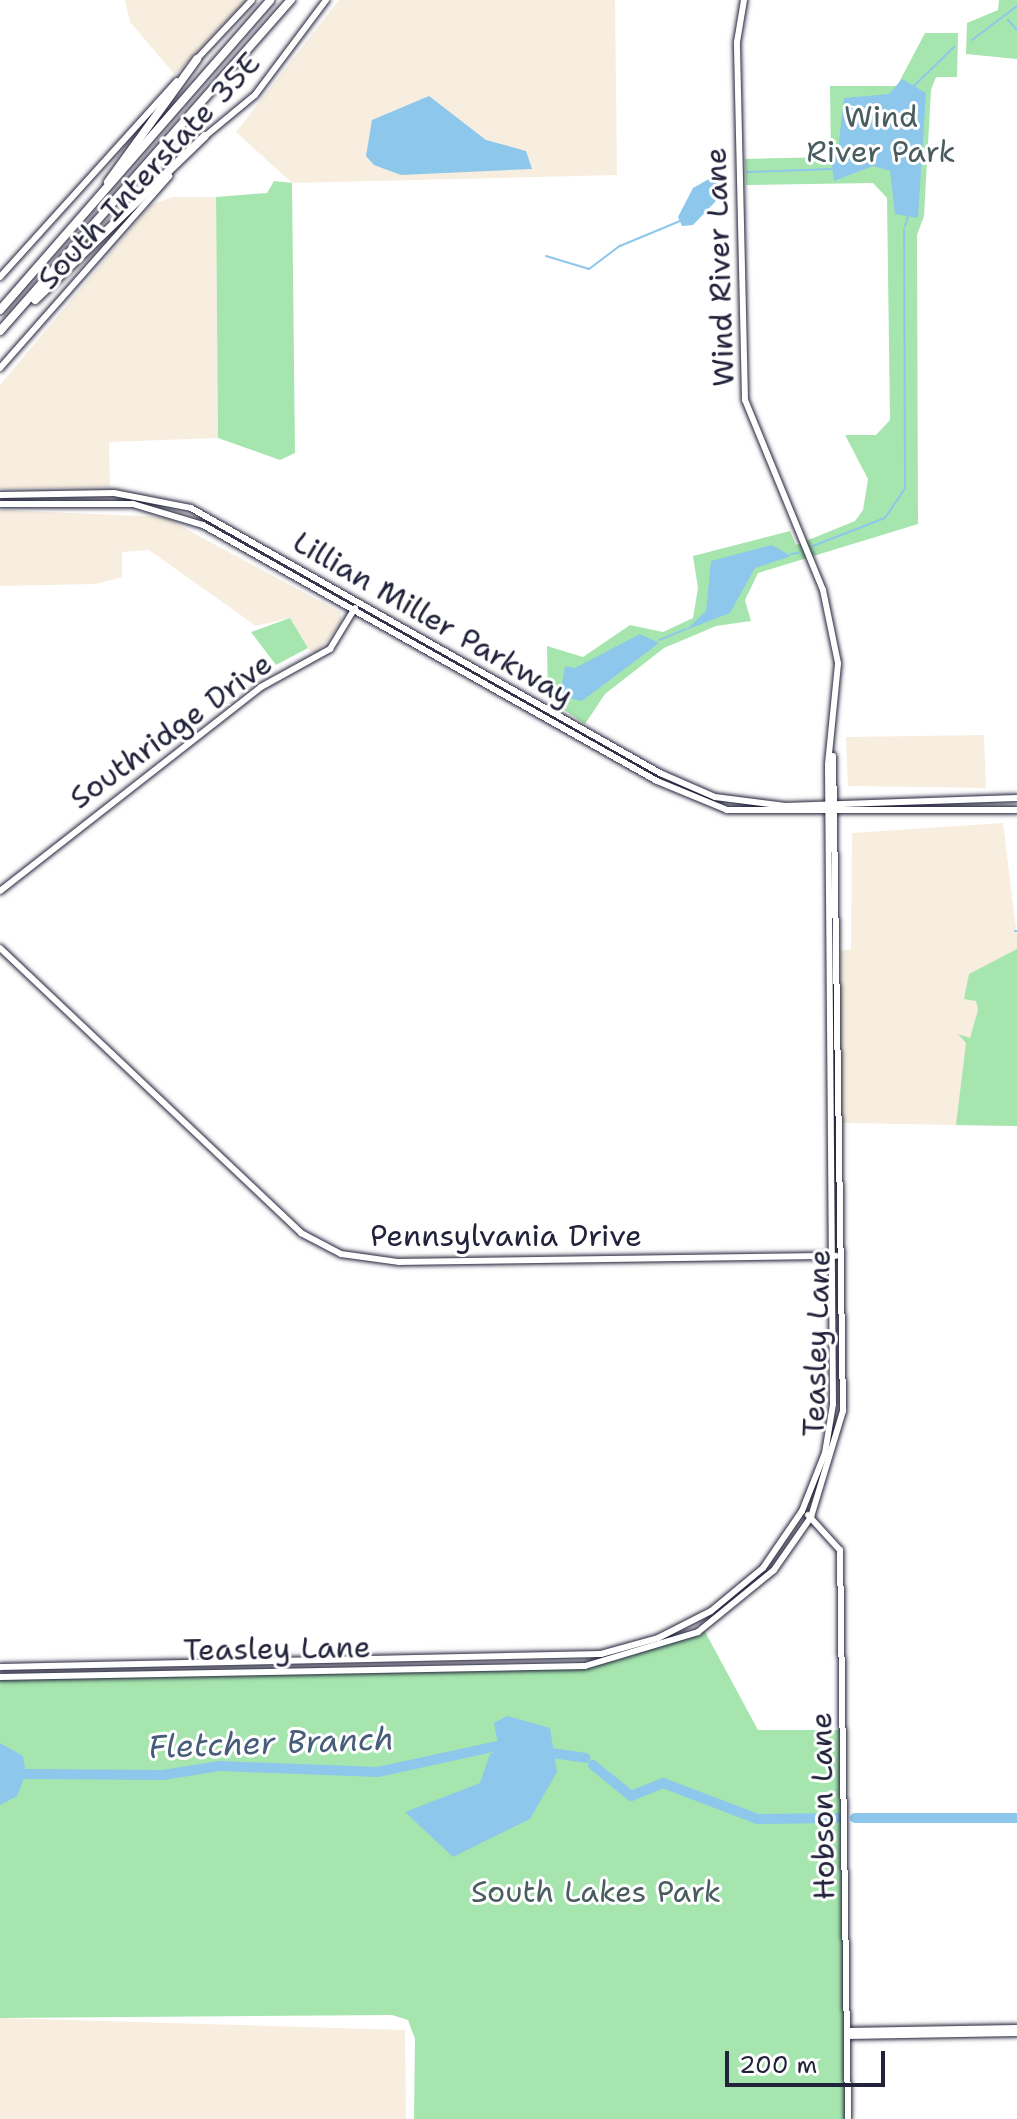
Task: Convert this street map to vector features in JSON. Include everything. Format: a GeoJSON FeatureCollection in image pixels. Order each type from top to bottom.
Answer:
{"type":"FeatureCollection","features":[{"type":"Feature","properties":{"kind":"highway"},"geometry":{"type":"LineString","coordinates":[[0,310],[88,213],[270,0]]}},
{"type":"Feature","properties":{"kind":"highway"},"geometry":{"type":"LineString","coordinates":[[15,316],[291,0]]}},
{"type":"Feature","properties":{"kind":"highway"},"geometry":{"type":"LineString","coordinates":[[88,213],[197,59]]}},
{"type":"Feature","properties":{"kind":"highway"},"geometry":{"type":"LineString","coordinates":[[0,331],[205,136]]}},
{"type":"Feature","properties":{"kind":"main road","name":"South Interstate 35E"},"geometry":{"type":"LineString","coordinates":[[0,277],[252,0]]}},
{"type":"Feature","properties":{"kind":"main road","name":"South Interstate 35E"},"geometry":{"type":"LineString","coordinates":[[0,368],[205,136],[255,95],[326,0]]}},
{"type":"Feature","properties":{"kind":"main road","name":"Wind River Lane"},"geometry":{"type":"LineString","coordinates":[[744,0],[737,42],[743,382],[755,436],[833,626],[833,756],[829,813]]}},
{"type":"Feature","properties":{"kind":"main road","name":"Lillian Miller Parkway"},"geometry":{"type":"LineString","coordinates":[[0,495],[143,497],[191,508],[693,789],[762,805],[839,803]]}},
{"type":"Feature","properties":{"kind":"main road"},"geometry":{"type":"LineString","coordinates":[[28,495],[30,504]]}},
{"type":"Feature","properties":{"kind":"main road"},"geometry":{"type":"LineString","coordinates":[[135,504],[143,497]]}},
{"type":"Feature","properties":{"kind":"main road","name":"Lillian Miller Parkway"},"geometry":{"type":"LineString","coordinates":[[0,504],[135,504],[169,511],[249,551],[690,798],[752,813],[839,813]]}},
{"type":"Feature","properties":{"kind":"main road"},"geometry":{"type":"LineString","coordinates":[[249,551],[254,543]]}},
{"type":"Feature","properties":{"kind":"main road","name":"Southridge Drive"},"geometry":{"type":"LineString","coordinates":[[0,891],[261,687],[330,649],[359,602]]}},
{"type":"Feature","properties":{"kind":"main road","name":"Wind River Lane"},"geometry":{"type":"LineString","coordinates":[[833,756],[839,813]]}},
{"type":"Feature","properties":{"kind":"main road"},"geometry":{"type":"LineString","coordinates":[[839,803],[1017,798]]}},
{"type":"Feature","properties":{"kind":"main road"},"geometry":{"type":"LineString","coordinates":[[839,813],[1017,810]]}},
{"type":"Feature","properties":{"kind":"main road","name":"Teasley Lane"},"geometry":{"type":"LineString","coordinates":[[0,1667],[601,1654],[658,1638],[711,1611],[763,1568],[802,1511],[831,1424],[833,1256],[829,813]]}},
{"type":"Feature","properties":{"kind":"main road","name":"Teasley Lane"},"geometry":{"type":"LineString","coordinates":[[0,1677],[608,1663],[664,1648],[732,1609],[774,1570],[811,1517],[841,1426],[839,813]]}},
{"type":"Feature","properties":{"kind":"main road"},"geometry":{"type":"LineString","coordinates":[[830,913],[839,913]]}},
{"type":"Feature","properties":{"kind":"main road","name":"Pennsylvania Drive"},"geometry":{"type":"LineString","coordinates":[[0,948],[301,1233],[341,1254],[399,1262],[842,1256]]}},
{"type":"Feature","properties":{"kind":"main road"},"geometry":{"type":"LineString","coordinates":[[830,984],[840,978]]}},
{"type":"Feature","properties":{"kind":"main road","name":"Hobson Lane"},"geometry":{"type":"LineString","coordinates":[[802,1511],[840,1550],[848,2119]]}},
{"type":"Feature","properties":{"kind":"main road"},"geometry":{"type":"LineString","coordinates":[[847,2034],[1017,2030]]}},
{"type":"Feature","properties":{"kind":"shaded area"},"geometry":{"type":"Polygon","coordinates":[[[125,0],[246,0],[175,75],[130,22],[125,0]]]}},
{"type":"Feature","properties":{"kind":"shaded area"},"geometry":{"type":"Polygon","coordinates":[[[339,0],[615,0],[617,175],[292,183],[236,132],[339,0]]]}},
{"type":"Feature","properties":{"kind":"shaded area"},"geometry":{"type":"Polygon","coordinates":[[[172,197],[216,197],[218,438],[109,442],[110,487],[0,489],[0,385],[151,205],[172,197]]]}},
{"type":"Feature","properties":{"kind":"shaded area"},"geometry":{"type":"Polygon","coordinates":[[[0,510],[164,517],[340,612],[342,622],[317,653],[310,651],[290,618],[256,626],[149,550],[122,552],[122,577],[96,584],[0,586],[0,510]]]}},
{"type":"Feature","properties":{"kind":"shaded area"},"geometry":{"type":"Polygon","coordinates":[[[984,735],[986,788],[848,786],[846,737],[984,735]]]}},
{"type":"Feature","properties":{"kind":"shaded area"},"geometry":{"type":"Polygon","coordinates":[[[1003,823],[1017,936],[1017,1126],[841,1123],[840,951],[851,949],[852,833],[1003,823]]]}},
{"type":"Feature","properties":{"kind":"shaded area"},"geometry":{"type":"Polygon","coordinates":[[[0,2018],[405,2030],[406,2119],[0,2119],[0,2018]]]}},
{"type":"Feature","properties":{"kind":"green space"},"geometry":{"type":"Polygon","coordinates":[[[999,0],[1017,0],[1017,59],[966,54],[967,23],[998,10],[999,0]]]}},
{"type":"Feature","properties":{"kind":"green space","name":"Wind River Park"},"geometry":{"type":"Polygon","coordinates":[[[925,33],[958,33],[957,77],[936,77],[931,90],[924,216],[917,235],[918,524],[758,573],[745,600],[751,621],[716,626],[664,648],[605,694],[585,724],[548,699],[547,646],[583,657],[630,625],[663,632],[693,618],[698,588],[693,556],[790,531],[796,545],[855,521],[863,510],[868,479],[845,435],[876,435],[890,420],[887,198],[873,183],[746,185],[745,159],[831,157],[830,86],[897,86],[925,33]]]}},
{"type":"Feature","properties":{"kind":"green space"},"geometry":{"type":"Polygon","coordinates":[[[274,181],[292,183],[295,453],[280,460],[218,438],[216,197],[267,193],[274,181]]]}},
{"type":"Feature","properties":{"kind":"green space"},"geometry":{"type":"Polygon","coordinates":[[[290,618],[308,648],[276,665],[251,632],[290,618]]]}},
{"type":"Feature","properties":{"kind":"green space"},"geometry":{"type":"Polygon","coordinates":[[[1017,949],[1017,1126],[956,1125],[966,1043],[958,1034],[970,1038],[978,1010],[976,1001],[964,999],[969,974],[1017,949]]]}},
{"type":"Feature","properties":{"kind":"green space","name":"South Lakes Park"},"geometry":{"type":"Polygon","coordinates":[[[703,1628],[758,1730],[841,1730],[846,2119],[414,2119],[415,2039],[408,2020],[392,2015],[0,2018],[0,1677],[567,1667],[619,1660],[703,1628]]]}},
{"type":"Feature","properties":{"kind":"water"},"geometry":{"type":"Polygon","coordinates":[[[902,79],[926,93],[918,218],[895,214],[890,171],[873,166],[834,181],[831,159],[838,150],[844,98],[889,94],[902,79]]]}},
{"type":"Feature","properties":{"kind":"water"},"geometry":{"type":"Polygon","coordinates":[[[429,96],[486,140],[526,151],[532,169],[401,175],[374,165],[366,156],[372,120],[429,96]]]}},
{"type":"Feature","properties":{"kind":"water"},"geometry":{"type":"Polygon","coordinates":[[[723,171],[716,201],[693,225],[682,226],[678,217],[693,188],[723,171]]]}},
{"type":"Feature","properties":{"kind":"water"},"geometry":{"type":"Polygon","coordinates":[[[772,545],[791,556],[755,568],[730,613],[686,630],[706,611],[711,561],[772,545]]]}},
{"type":"Feature","properties":{"kind":"water"},"geometry":{"type":"Polygon","coordinates":[[[640,634],[659,643],[582,701],[560,696],[565,666],[575,668],[640,634]]]}},
{"type":"Feature","properties":{"kind":"water"},"geometry":{"type":"Polygon","coordinates":[[[507,1716],[550,1728],[557,1772],[530,1819],[453,1857],[405,1812],[480,1783],[490,1754],[499,1750],[494,1723],[507,1716]]]}},
{"type":"Feature","properties":{"kind":"water"},"geometry":{"type":"Polygon","coordinates":[[[0,1743],[23,1756],[26,1774],[17,1796],[0,1805],[0,1743]]]}},
{"type":"Feature","properties":{"kind":"waterway"},"geometry":{"type":"LineString","coordinates":[[972,40],[1017,6]]}},
{"type":"Feature","properties":{"kind":"waterway"},"geometry":{"type":"LineString","coordinates":[[1008,20],[1017,30]]}},
{"type":"Feature","properties":{"kind":"waterway"},"geometry":{"type":"LineString","coordinates":[[914,86],[954,47]]}},
{"type":"Feature","properties":{"kind":"waterway"},"geometry":{"type":"LineString","coordinates":[[747,172],[833,169]]}},
{"type":"Feature","properties":{"kind":"waterway"},"geometry":{"type":"LineString","coordinates":[[905,226],[908,216]]}},
{"type":"Feature","properties":{"kind":"waterway"},"geometry":{"type":"LineString","coordinates":[[546,256],[589,269],[620,246],[680,221]]}},
{"type":"Feature","properties":{"kind":"waterway"},"geometry":{"type":"LineString","coordinates":[[813,546],[885,518],[905,488],[904,229]]}},
{"type":"Feature","properties":{"kind":"waterway"},"geometry":{"type":"LineString","coordinates":[[791,554],[798,553]]}},
{"type":"Feature","properties":{"kind":"waterway"},"geometry":{"type":"LineString","coordinates":[[659,640],[686,629]]}},
{"type":"Feature","properties":{"kind":"waterway","name":"Fletcher Branch"},"geometry":{"type":"LineString","coordinates":[[26,1774],[163,1775],[219,1766],[378,1772],[511,1743]]}},
{"type":"Feature","properties":{"kind":"waterway","name":"Fletcher Branch"},"geometry":{"type":"LineString","coordinates":[[545,1752],[586,1758]]}},
{"type":"Feature","properties":{"kind":"waterway","name":"Fletcher Branch"},"geometry":{"type":"LineString","coordinates":[[593,1765],[631,1796],[663,1783],[758,1819],[837,1818]]}},
{"type":"Feature","properties":{"kind":"waterway","name":"Fletcher Branch"},"geometry":{"type":"LineString","coordinates":[[855,1818],[1017,1818]]}}]}
